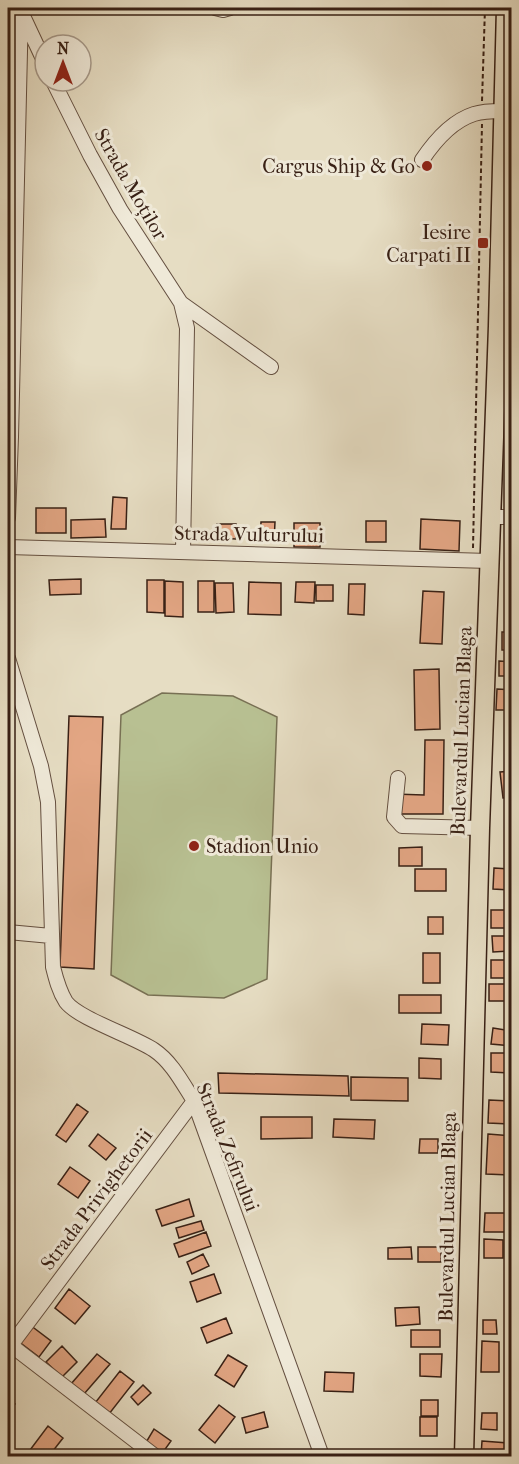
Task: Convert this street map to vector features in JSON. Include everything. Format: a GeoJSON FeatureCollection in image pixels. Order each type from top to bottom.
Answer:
{"type":"FeatureCollection","features":[{"type":"Feature","properties":{"kind":"main road","name":"Bulevardul Lucian Blaga"},"geometry":{"type":"LineString","coordinates":[[464,1456],[489,561],[505,326],[506,8]]}},
{"type":"Feature","properties":{"kind":"street"},"geometry":{"type":"LineString","coordinates":[[215,8],[223,10],[230,8]]}},
{"type":"Feature","properties":{"kind":"street"},"geometry":{"type":"LineString","coordinates":[[21,10],[33,36]]}},
{"type":"Feature","properties":{"kind":"street"},"geometry":{"type":"LineString","coordinates":[[8,518],[14,72],[21,10]]}},
{"type":"Feature","properties":{"kind":"street","name":"Strada Moților"},"geometry":{"type":"LineString","coordinates":[[59,93],[120,209],[181,303],[187,328],[183,552]]}},
{"type":"Feature","properties":{"kind":"street"},"geometry":{"type":"LineString","coordinates":[[422,160],[446,131],[472,114],[507,111]]}},
{"type":"Feature","properties":{"kind":"street","name":"Strada Moților"},"geometry":{"type":"LineString","coordinates":[[181,303],[271,367]]}},
{"type":"Feature","properties":{"kind":"street"},"geometry":{"type":"LineString","coordinates":[[491,516],[512,517]]}},
{"type":"Feature","properties":{"kind":"street","name":"Strada Vulturului"},"geometry":{"type":"LineString","coordinates":[[8,547],[489,561]]}},
{"type":"Feature","properties":{"kind":"street","name":"Strada Zefirului"},"geometry":{"type":"LineString","coordinates":[[8,658],[40,766],[48,802],[51,936],[53,967],[60,992],[68,1004],[79,1013],[156,1051],[175,1072],[194,1101],[322,1456]]}},
{"type":"Feature","properties":{"kind":"street"},"geometry":{"type":"LineString","coordinates":[[398,778],[394,817],[402,826],[480,828]]}},
{"type":"Feature","properties":{"kind":"street"},"geometry":{"type":"LineString","coordinates":[[8,932],[51,936]]}},
{"type":"Feature","properties":{"kind":"street","name":"Strada Privighetorii"},"geometry":{"type":"LineString","coordinates":[[8,1346],[194,1101]]}},
{"type":"Feature","properties":{"kind":"street"},"geometry":{"type":"LineString","coordinates":[[8,1346],[155,1456]]}},
{"type":"Feature","properties":{"kind":"path"},"geometry":{"type":"LineString","coordinates":[[473,548],[485,8]]}},
{"type":"Feature","properties":{"kind":"green space"},"geometry":{"type":"Polygon","coordinates":[[[511,430],[511,503],[507,503],[508,433],[511,430]]]}},
{"type":"Feature","properties":{"kind":"green space","name":"Stadion Unio"},"geometry":{"type":"Polygon","coordinates":[[[162,693],[233,696],[277,717],[267,979],[224,998],[148,995],[111,975],[121,715],[162,693]]]}},
{"type":"Feature","properties":{"kind":"building"},"geometry":{"type":"Polygon","coordinates":[[[113,497],[127,498],[126,529],[111,529],[113,497]]]}},
{"type":"Feature","properties":{"kind":"building"},"geometry":{"type":"Polygon","coordinates":[[[36,508],[66,508],[66,533],[36,533],[36,508]]]}},
{"type":"Feature","properties":{"kind":"building"},"geometry":{"type":"Polygon","coordinates":[[[105,519],[106,537],[71,538],[71,520],[105,519]]]}},
{"type":"Feature","properties":{"kind":"building"},"geometry":{"type":"Polygon","coordinates":[[[421,519],[460,521],[459,551],[420,549],[421,519]]]}},
{"type":"Feature","properties":{"kind":"building"},"geometry":{"type":"Polygon","coordinates":[[[366,521],[386,521],[386,542],[366,542],[366,521]]]}},
{"type":"Feature","properties":{"kind":"building"},"geometry":{"type":"Polygon","coordinates":[[[261,522],[275,522],[274,542],[260,542],[261,522]]]}},
{"type":"Feature","properties":{"kind":"building"},"geometry":{"type":"Polygon","coordinates":[[[294,523],[320,523],[320,547],[294,547],[294,523]]]}},
{"type":"Feature","properties":{"kind":"building"},"geometry":{"type":"Polygon","coordinates":[[[217,524],[236,524],[236,539],[216,538],[217,524]]]}},
{"type":"Feature","properties":{"kind":"building"},"geometry":{"type":"Polygon","coordinates":[[[81,579],[81,594],[50,595],[49,580],[81,579]]]}},
{"type":"Feature","properties":{"kind":"building"},"geometry":{"type":"Polygon","coordinates":[[[147,580],[164,580],[164,613],[147,612],[147,580]]]}},
{"type":"Feature","properties":{"kind":"building"},"geometry":{"type":"Polygon","coordinates":[[[165,581],[183,582],[183,617],[165,616],[165,581]]]}},
{"type":"Feature","properties":{"kind":"building"},"geometry":{"type":"Polygon","coordinates":[[[198,581],[214,581],[214,612],[198,612],[198,581]]]}},
{"type":"Feature","properties":{"kind":"building"},"geometry":{"type":"Polygon","coordinates":[[[249,582],[281,583],[281,615],[248,614],[249,582]]]}},
{"type":"Feature","properties":{"kind":"building"},"geometry":{"type":"Polygon","coordinates":[[[296,582],[315,582],[314,603],[295,602],[296,582]]]}},
{"type":"Feature","properties":{"kind":"building"},"geometry":{"type":"Polygon","coordinates":[[[215,583],[233,583],[234,612],[216,613],[215,583]]]}},
{"type":"Feature","properties":{"kind":"building"},"geometry":{"type":"Polygon","coordinates":[[[349,584],[365,584],[364,615],[348,614],[349,584]]]}},
{"type":"Feature","properties":{"kind":"building"},"geometry":{"type":"Polygon","coordinates":[[[316,585],[333,585],[333,601],[316,601],[316,585]]]}},
{"type":"Feature","properties":{"kind":"building"},"geometry":{"type":"Polygon","coordinates":[[[423,591],[444,592],[442,644],[420,643],[423,591]]]}},
{"type":"Feature","properties":{"kind":"building"},"geometry":{"type":"Polygon","coordinates":[[[502,632],[512,632],[512,650],[502,650],[502,632]]]}},
{"type":"Feature","properties":{"kind":"building"},"geometry":{"type":"Polygon","coordinates":[[[499,661],[512,662],[512,676],[499,676],[499,661]]]}},
{"type":"Feature","properties":{"kind":"building"},"geometry":{"type":"Polygon","coordinates":[[[439,669],[440,729],[415,730],[414,670],[439,669]]]}},
{"type":"Feature","properties":{"kind":"building"},"geometry":{"type":"Polygon","coordinates":[[[497,689],[512,690],[512,710],[496,710],[497,689]]]}},
{"type":"Feature","properties":{"kind":"building"},"geometry":{"type":"Polygon","coordinates":[[[69,716],[103,717],[94,969],[60,967],[69,716]]]}},
{"type":"Feature","properties":{"kind":"building"},"geometry":{"type":"Polygon","coordinates":[[[425,740],[444,740],[443,814],[395,814],[394,794],[424,795],[425,740]]]}},
{"type":"Feature","properties":{"kind":"building"},"geometry":{"type":"Polygon","coordinates":[[[512,771],[512,797],[503,798],[500,772],[512,771]]]}},
{"type":"Feature","properties":{"kind":"building"},"geometry":{"type":"Polygon","coordinates":[[[422,847],[422,866],[399,866],[399,848],[422,847]]]}},
{"type":"Feature","properties":{"kind":"building"},"geometry":{"type":"Polygon","coordinates":[[[494,868],[512,869],[512,890],[493,889],[494,868]]]}},
{"type":"Feature","properties":{"kind":"building"},"geometry":{"type":"Polygon","coordinates":[[[415,869],[446,869],[446,891],[415,891],[415,869]]]}},
{"type":"Feature","properties":{"kind":"building"},"geometry":{"type":"Polygon","coordinates":[[[491,910],[512,910],[512,928],[491,928],[491,910]]]}},
{"type":"Feature","properties":{"kind":"building"},"geometry":{"type":"Polygon","coordinates":[[[428,917],[443,917],[443,934],[428,934],[428,917]]]}},
{"type":"Feature","properties":{"kind":"building"},"geometry":{"type":"Polygon","coordinates":[[[492,936],[512,936],[512,951],[493,952],[492,936]]]}},
{"type":"Feature","properties":{"kind":"building"},"geometry":{"type":"Polygon","coordinates":[[[423,953],[440,953],[440,983],[423,983],[423,953]]]}},
{"type":"Feature","properties":{"kind":"building"},"geometry":{"type":"Polygon","coordinates":[[[491,960],[512,960],[512,978],[491,978],[491,960]]]}},
{"type":"Feature","properties":{"kind":"building"},"geometry":{"type":"Polygon","coordinates":[[[489,984],[512,984],[512,1001],[489,1001],[489,984]]]}},
{"type":"Feature","properties":{"kind":"building"},"geometry":{"type":"Polygon","coordinates":[[[399,995],[441,995],[441,1013],[399,1013],[399,995]]]}},
{"type":"Feature","properties":{"kind":"building"},"geometry":{"type":"Polygon","coordinates":[[[422,1024],[449,1025],[448,1045],[421,1044],[422,1024]]]}},
{"type":"Feature","properties":{"kind":"building"},"geometry":{"type":"Polygon","coordinates":[[[493,1028],[512,1031],[512,1046],[491,1044],[493,1028]]]}},
{"type":"Feature","properties":{"kind":"building"},"geometry":{"type":"Polygon","coordinates":[[[491,1053],[509,1053],[509,1073],[491,1072],[491,1053]]]}},
{"type":"Feature","properties":{"kind":"building"},"geometry":{"type":"Polygon","coordinates":[[[419,1058],[441,1059],[441,1079],[419,1078],[419,1058]]]}},
{"type":"Feature","properties":{"kind":"building"},"geometry":{"type":"Polygon","coordinates":[[[218,1073],[348,1076],[349,1096],[219,1093],[218,1073]]]}},
{"type":"Feature","properties":{"kind":"building"},"geometry":{"type":"Polygon","coordinates":[[[351,1077],[408,1078],[408,1101],[351,1100],[351,1077]]]}},
{"type":"Feature","properties":{"kind":"building"},"geometry":{"type":"Polygon","coordinates":[[[489,1100],[512,1101],[512,1124],[488,1123],[489,1100]]]}},
{"type":"Feature","properties":{"kind":"building"},"geometry":{"type":"Polygon","coordinates":[[[77,1104],[88,1112],[66,1142],[56,1135],[77,1104]]]}},
{"type":"Feature","properties":{"kind":"building"},"geometry":{"type":"Polygon","coordinates":[[[261,1117],[312,1117],[312,1138],[261,1139],[261,1117]]]}},
{"type":"Feature","properties":{"kind":"building"},"geometry":{"type":"Polygon","coordinates":[[[334,1119],[375,1120],[374,1139],[333,1137],[334,1119]]]}},
{"type":"Feature","properties":{"kind":"building"},"geometry":{"type":"Polygon","coordinates":[[[98,1134],[116,1148],[106,1160],[89,1146],[98,1134]]]}},
{"type":"Feature","properties":{"kind":"building"},"geometry":{"type":"Polygon","coordinates":[[[488,1134],[512,1136],[512,1175],[486,1174],[488,1134]]]}},
{"type":"Feature","properties":{"kind":"building"},"geometry":{"type":"Polygon","coordinates":[[[420,1139],[438,1139],[438,1153],[419,1153],[420,1139]]]}},
{"type":"Feature","properties":{"kind":"building"},"geometry":{"type":"Polygon","coordinates":[[[70,1167],[90,1181],[78,1198],[58,1184],[70,1167]]]}},
{"type":"Feature","properties":{"kind":"building"},"geometry":{"type":"Polygon","coordinates":[[[189,1199],[194,1216],[162,1226],[156,1210],[189,1199]]]}},
{"type":"Feature","properties":{"kind":"building"},"geometry":{"type":"Polygon","coordinates":[[[485,1213],[512,1213],[512,1232],[484,1232],[485,1213]]]}},
{"type":"Feature","properties":{"kind":"building"},"geometry":{"type":"Polygon","coordinates":[[[201,1221],[204,1230],[179,1238],[176,1228],[201,1221]]]}},
{"type":"Feature","properties":{"kind":"building"},"geometry":{"type":"Polygon","coordinates":[[[206,1232],[211,1246],[179,1257],[174,1244],[206,1232]]]}},
{"type":"Feature","properties":{"kind":"building"},"geometry":{"type":"Polygon","coordinates":[[[484,1239],[503,1240],[503,1258],[484,1258],[484,1239]]]}},
{"type":"Feature","properties":{"kind":"building"},"geometry":{"type":"Polygon","coordinates":[[[411,1247],[412,1259],[388,1259],[388,1248],[411,1247]]]}},
{"type":"Feature","properties":{"kind":"building"},"geometry":{"type":"Polygon","coordinates":[[[418,1247],[441,1247],[441,1262],[418,1262],[418,1247]]]}},
{"type":"Feature","properties":{"kind":"building"},"geometry":{"type":"Polygon","coordinates":[[[203,1254],[209,1266],[192,1274],[187,1262],[203,1254]]]}},
{"type":"Feature","properties":{"kind":"building"},"geometry":{"type":"Polygon","coordinates":[[[214,1274],[221,1293],[197,1302],[190,1282],[214,1274]]]}},
{"type":"Feature","properties":{"kind":"building"},"geometry":{"type":"Polygon","coordinates":[[[69,1289],[90,1306],[75,1324],[55,1308],[69,1289]]]}},
{"type":"Feature","properties":{"kind":"building"},"geometry":{"type":"Polygon","coordinates":[[[419,1307],[420,1324],[396,1326],[395,1308],[419,1307]]]}},
{"type":"Feature","properties":{"kind":"building"},"geometry":{"type":"Polygon","coordinates":[[[226,1318],[232,1333],[207,1343],[201,1328],[226,1318]]]}},
{"type":"Feature","properties":{"kind":"building"},"geometry":{"type":"Polygon","coordinates":[[[483,1320],[496,1320],[497,1334],[483,1334],[483,1320]]]}},
{"type":"Feature","properties":{"kind":"building"},"geometry":{"type":"Polygon","coordinates":[[[30,1325],[51,1341],[39,1357],[18,1341],[30,1325]]]}},
{"type":"Feature","properties":{"kind":"building"},"geometry":{"type":"Polygon","coordinates":[[[411,1330],[440,1330],[440,1347],[411,1347],[411,1330]]]}},
{"type":"Feature","properties":{"kind":"building"},"geometry":{"type":"Polygon","coordinates":[[[482,1341],[499,1342],[499,1372],[481,1372],[482,1341]]]}},
{"type":"Feature","properties":{"kind":"building"},"geometry":{"type":"Polygon","coordinates":[[[62,1346],[77,1362],[62,1377],[46,1362],[62,1346]]]}},
{"type":"Feature","properties":{"kind":"building"},"geometry":{"type":"Polygon","coordinates":[[[97,1354],[110,1364],[84,1394],[71,1384],[97,1354]]]}},
{"type":"Feature","properties":{"kind":"building"},"geometry":{"type":"Polygon","coordinates":[[[420,1354],[442,1354],[441,1377],[420,1376],[420,1354]]]}},
{"type":"Feature","properties":{"kind":"building"},"geometry":{"type":"Polygon","coordinates":[[[228,1355],[247,1366],[234,1387],[215,1375],[228,1355]]]}},
{"type":"Feature","properties":{"kind":"building"},"geometry":{"type":"Polygon","coordinates":[[[120,1371],[134,1382],[109,1414],[95,1403],[120,1371]]]}},
{"type":"Feature","properties":{"kind":"building"},"geometry":{"type":"Polygon","coordinates":[[[325,1372],[354,1373],[353,1392],[324,1391],[325,1372]]]}},
{"type":"Feature","properties":{"kind":"building"},"geometry":{"type":"Polygon","coordinates":[[[143,1385],[151,1393],[138,1405],[131,1397],[143,1385]]]}},
{"type":"Feature","properties":{"kind":"building"},"geometry":{"type":"Polygon","coordinates":[[[8,1398],[15,1404],[8,1415],[8,1398]]]}},
{"type":"Feature","properties":{"kind":"building"},"geometry":{"type":"Polygon","coordinates":[[[421,1400],[438,1400],[438,1416],[421,1416],[421,1400]]]}},
{"type":"Feature","properties":{"kind":"building"},"geometry":{"type":"Polygon","coordinates":[[[219,1405],[235,1417],[215,1443],[199,1430],[219,1405]]]}},
{"type":"Feature","properties":{"kind":"building"},"geometry":{"type":"Polygon","coordinates":[[[264,1412],[268,1427],[246,1433],[242,1418],[264,1412]]]}},
{"type":"Feature","properties":{"kind":"building"},"geometry":{"type":"Polygon","coordinates":[[[482,1413],[497,1413],[497,1430],[481,1429],[482,1413]]]}},
{"type":"Feature","properties":{"kind":"building"},"geometry":{"type":"Polygon","coordinates":[[[420,1417],[437,1417],[437,1436],[420,1436],[420,1417]]]}},
{"type":"Feature","properties":{"kind":"building"},"geometry":{"type":"Polygon","coordinates":[[[48,1426],[63,1438],[49,1456],[27,1454],[48,1426]]]}},
{"type":"Feature","properties":{"kind":"building"},"geometry":{"type":"Polygon","coordinates":[[[154,1429],[171,1441],[161,1455],[145,1444],[154,1429]]]}},
{"type":"Feature","properties":{"kind":"building"},"geometry":{"type":"Polygon","coordinates":[[[482,1441],[508,1443],[507,1456],[481,1456],[482,1441]]]}},
{"type":"Feature","properties":{"kind":"building"},"geometry":{"type":"Polygon","coordinates":[[[410,1450],[435,1451],[435,1456],[410,1456],[410,1450]]]}},
{"type":"Feature","properties":{"kind":"place","name":"Cargus Ship & Go"},"geometry":{"type":"Point","coordinates":[427,166]}},
{"type":"Feature","properties":{"kind":"place","name":"Iesire Carpati II"},"geometry":{"type":"Point","coordinates":[483,243]}},
{"type":"Feature","properties":{"kind":"place","name":"Stadion Unio"},"geometry":{"type":"Point","coordinates":[194,846]}}]}
